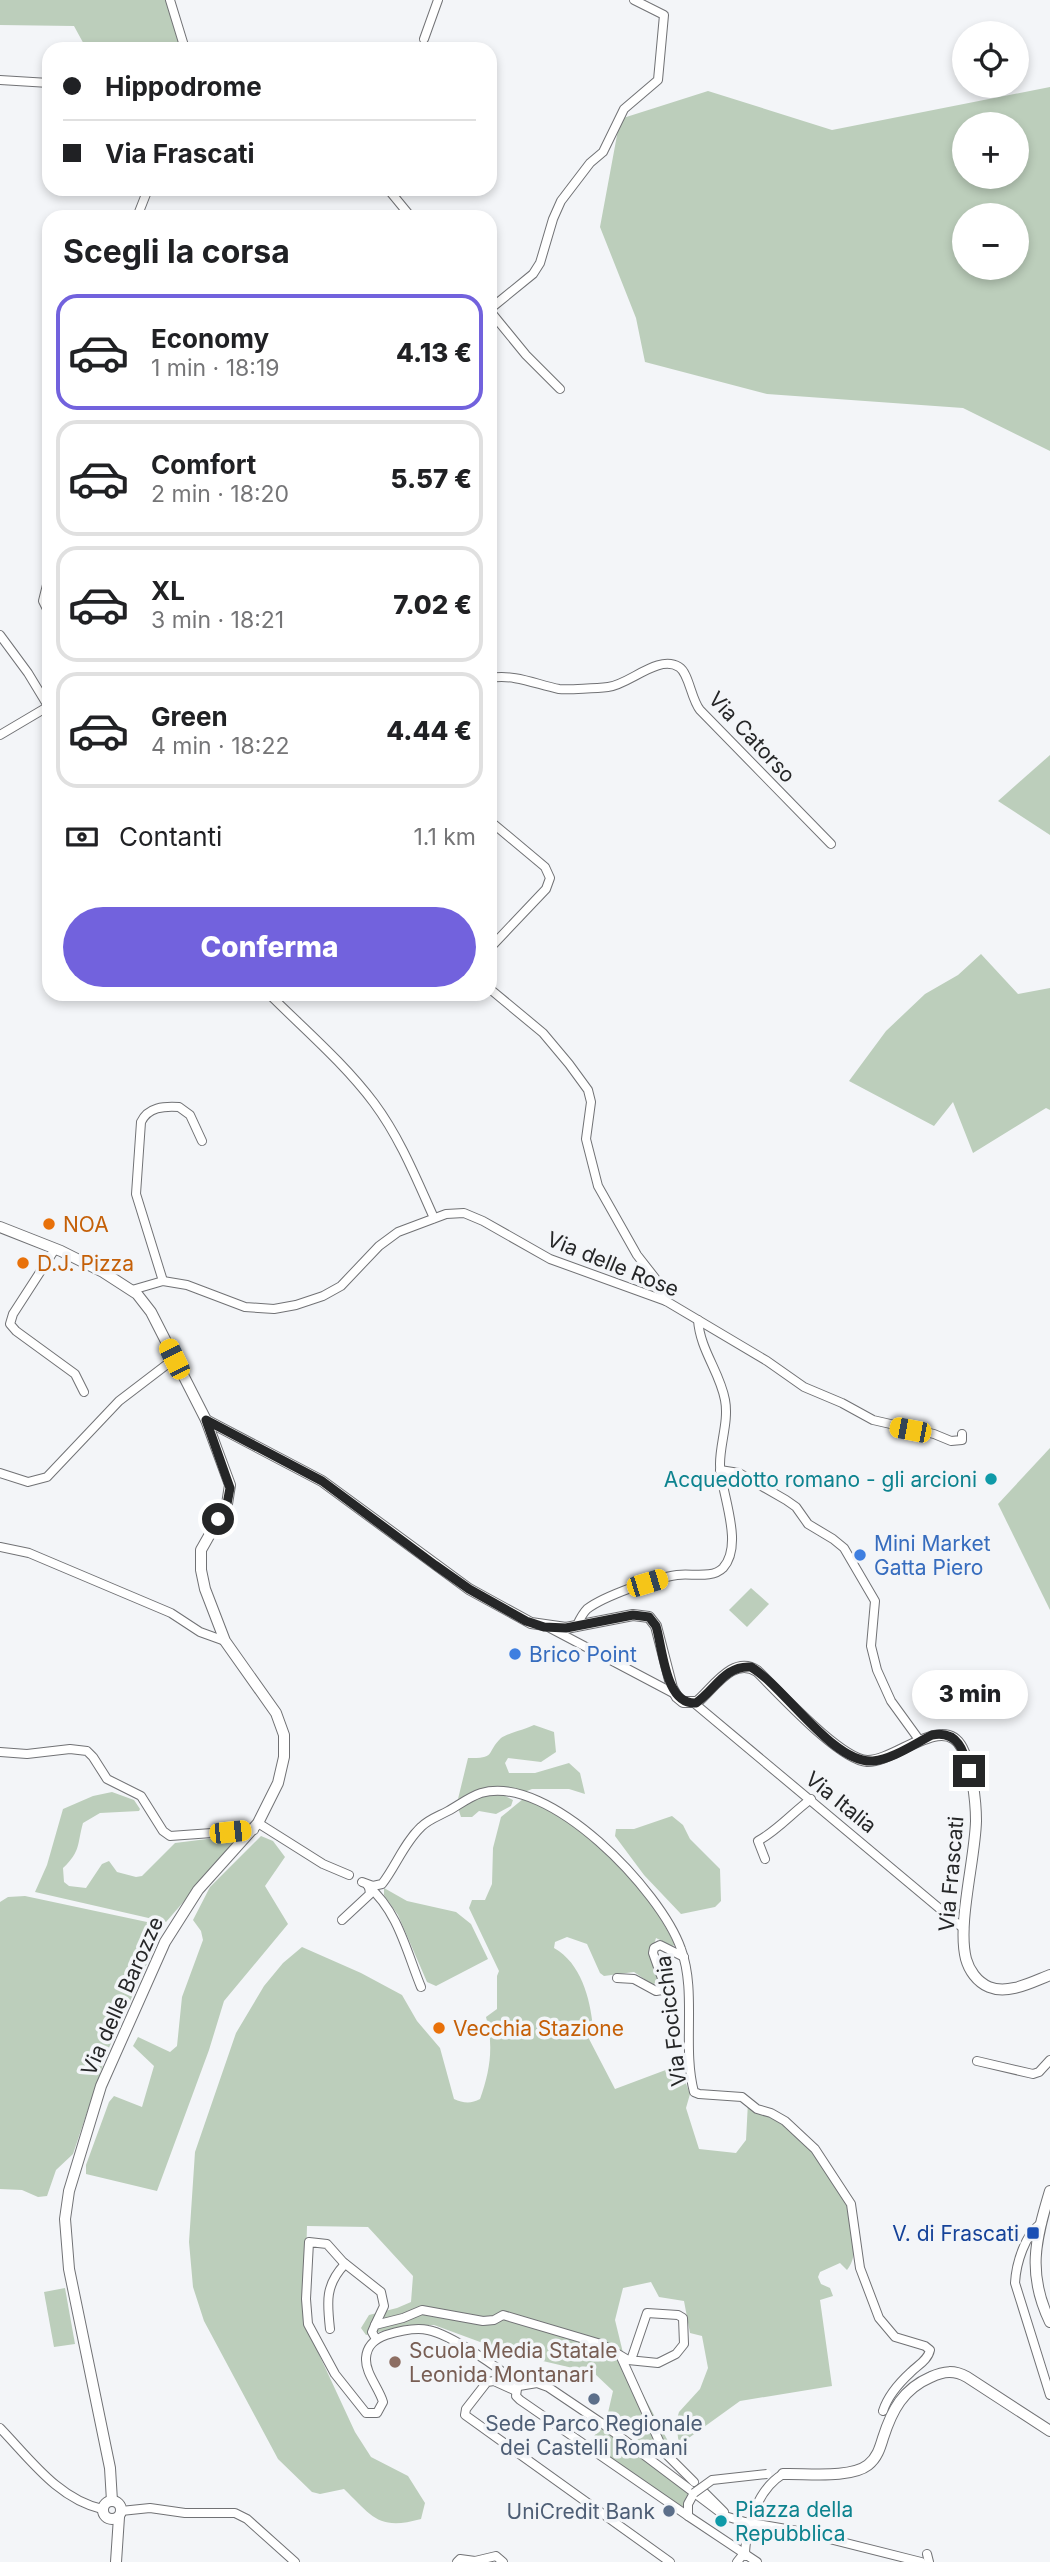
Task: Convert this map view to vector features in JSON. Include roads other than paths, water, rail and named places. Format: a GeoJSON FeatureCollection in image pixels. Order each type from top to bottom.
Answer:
{"type":"FeatureCollection","features":[{"type":"Feature","properties":{"kind":"main road","name":"Via delle Barozze"},"geometry":{"type":"LineString","coordinates":[[0,1227],[103,1272],[132,1290],[151,1312],[206,1420],[230,1491],[225,1507],[202,1547],[201,1570],[205,1589],[225,1641],[274,1709],[284,1734],[284,1757],[278,1783],[256,1826],[203,1884],[180,1915],[165,1942],[102,2086],[69,2191],[65,2219],[69,2269],[112,2479],[118,2541],[116,2562]]}},
{"type":"Feature","properties":{"kind":"main road"},"geometry":{"type":"LineString","coordinates":[[206,1420],[322,1481],[469,1589],[526,1621],[549,1628],[576,1627],[633,1615],[649,1617],[656,1626],[675,1694],[683,1702],[694,1703]]}},
{"type":"Feature","properties":{"kind":"main road","name":"Via Frascati"},"geometry":{"type":"LineString","coordinates":[[694,1703],[732,1670],[751,1667],[836,1746],[853,1757],[865,1761],[880,1759],[938,1734],[948,1735],[956,1740],[963,1750],[974,1790],[976,1826],[964,1929],[964,1951],[968,1965],[975,1976],[987,1986],[1013,1988],[1050,1975]]}},
{"type":"Feature","properties":{"kind":"main road"},"geometry":{"type":"LineString","coordinates":[[1050,2191],[1035,2258],[1035,2279],[1050,2322]]}},
{"type":"Feature","properties":{"kind":"main road"},"geometry":{"type":"LineString","coordinates":[[783,2473],[848,2472],[867,2466],[878,2454],[889,2421],[903,2395],[919,2383],[944,2372],[967,2377],[1050,2431]]}},
{"type":"Feature","properties":{"kind":"main road"},"geometry":{"type":"LineString","coordinates":[[102,2509],[106,2503],[116,2510]]}},
{"type":"Feature","properties":{"kind":"street"},"geometry":{"type":"LineString","coordinates":[[170,0],[183,42]]}},
{"type":"Feature","properties":{"kind":"street"},"geometry":{"type":"LineString","coordinates":[[424,39],[438,0]]}},
{"type":"Feature","properties":{"kind":"street"},"geometry":{"type":"LineString","coordinates":[[497,304],[533,274],[540,263],[552,219],[561,201],[590,163],[603,152],[624,109],[658,80],[664,15],[634,0]]}},
{"type":"Feature","properties":{"kind":"street"},"geometry":{"type":"LineString","coordinates":[[0,80],[42,83]]}},
{"type":"Feature","properties":{"kind":"street"},"geometry":{"type":"LineString","coordinates":[[394,196],[405,210]]}},
{"type":"Feature","properties":{"kind":"street"},"geometry":{"type":"LineString","coordinates":[[497,319],[526,355],[560,389]]}},
{"type":"Feature","properties":{"kind":"street"},"geometry":{"type":"LineString","coordinates":[[0,635],[42,694]]}},
{"type":"Feature","properties":{"kind":"street","name":"Via Catorso"},"geometry":{"type":"LineString","coordinates":[[497,677],[509,676],[564,690],[621,684],[649,668],[666,664],[677,666],[685,674],[691,697],[699,710],[831,844]]}},
{"type":"Feature","properties":{"kind":"street"},"geometry":{"type":"LineString","coordinates":[[0,735],[42,710]]}},
{"type":"Feature","properties":{"kind":"street"},"geometry":{"type":"LineString","coordinates":[[497,827],[545,867],[550,878],[546,889],[497,941]]}},
{"type":"Feature","properties":{"kind":"street"},"geometry":{"type":"LineString","coordinates":[[497,995],[542,1033],[588,1090],[591,1102],[586,1139],[598,1186],[667,1301]]}},
{"type":"Feature","properties":{"kind":"street"},"geometry":{"type":"LineString","coordinates":[[276,1001],[352,1077],[375,1104],[404,1151],[434,1218]]}},
{"type":"Feature","properties":{"kind":"street"},"geometry":{"type":"LineString","coordinates":[[163,1281],[136,1194],[141,1122],[149,1111],[179,1107],[191,1117],[201,1141]]}},
{"type":"Feature","properties":{"kind":"street","name":"Via delle Rose"},"geometry":{"type":"LineString","coordinates":[[132,1290],[163,1281],[187,1285],[245,1307],[274,1309],[296,1306],[341,1286],[393,1235],[434,1218],[455,1213],[470,1215],[546,1258],[667,1301],[775,1366],[804,1387],[875,1421],[934,1434],[951,1441],[960,1440],[962,1434]]}},
{"type":"Feature","properties":{"kind":"street"},"geometry":{"type":"LineString","coordinates":[[55,1249],[12,1316],[10,1324],[16,1332],[77,1376],[84,1392]]}},
{"type":"Feature","properties":{"kind":"street"},"geometry":{"type":"LineString","coordinates":[[576,1627],[588,1609],[628,1590],[674,1576],[713,1574],[724,1567],[730,1549],[731,1525],[720,1470],[725,1401],[701,1342],[698,1320]]}},
{"type":"Feature","properties":{"kind":"street"},"geometry":{"type":"LineString","coordinates":[[0,1473],[28,1482],[47,1477],[119,1401],[174,1359]]}},
{"type":"Feature","properties":{"kind":"street"},"geometry":{"type":"LineString","coordinates":[[720,1470],[739,1473],[786,1500],[796,1507],[808,1524],[842,1546],[874,1600],[871,1648],[875,1666],[891,1701],[920,1741]]}},
{"type":"Feature","properties":{"kind":"street"},"geometry":{"type":"LineString","coordinates":[[0,1548],[22,1551],[41,1558],[171,1613],[200,1632],[225,1641]]}},
{"type":"Feature","properties":{"kind":"street"},"geometry":{"type":"LineString","coordinates":[[549,1628],[675,1694]]}},
{"type":"Feature","properties":{"kind":"street","name":"Via Italia"},"geometry":{"type":"LineString","coordinates":[[694,1703],[964,1929]]}},
{"type":"Feature","properties":{"kind":"street"},"geometry":{"type":"LineString","coordinates":[[0,1752],[27,1754],[70,1749],[86,1751],[107,1779],[141,1796],[163,1831],[170,1836],[256,1826],[323,1864],[349,1875]]}},
{"type":"Feature","properties":{"kind":"street","name":"Via Focicchia"},"geometry":{"type":"LineString","coordinates":[[366,1884],[375,1886],[383,1882],[415,1833],[430,1820],[481,1794],[498,1792],[517,1795],[554,1810],[592,1835],[617,1858],[665,1919],[684,1957],[694,2092],[699,2095],[743,2096],[755,2108],[783,2120],[815,2149],[839,2182],[853,2208],[860,2268],[879,2318],[895,2337],[930,2350],[929,2356],[892,2394],[883,2411]]}},
{"type":"Feature","properties":{"kind":"street"},"geometry":{"type":"LineString","coordinates":[[765,1859],[758,1841],[774,1832],[792,1813],[811,1799]]}},
{"type":"Feature","properties":{"kind":"street"},"geometry":{"type":"LineString","coordinates":[[342,1920],[370,1894],[366,1884]]}},
{"type":"Feature","properties":{"kind":"street"},"geometry":{"type":"LineString","coordinates":[[366,1884],[394,1918],[421,1987]]}},
{"type":"Feature","properties":{"kind":"street"},"geometry":{"type":"LineString","coordinates":[[617,1978],[634,1979],[656,1991],[662,1990],[664,1984],[653,1953],[654,1948],[660,1945],[684,1957]]}},
{"type":"Feature","properties":{"kind":"street"},"geometry":{"type":"LineString","coordinates":[[977,2061],[1032,2074],[1041,2070],[1050,2060]]}},
{"type":"Feature","properties":{"kind":"street"},"geometry":{"type":"LineString","coordinates":[[1042,2224],[1031,2231],[1015,2283],[1050,2395]]}},
{"type":"Feature","properties":{"kind":"street"},"geometry":{"type":"LineString","coordinates":[[376,2339],[372,2332],[384,2306],[383,2296],[373,2284],[345,2264],[327,2244],[309,2242],[307,2317],[335,2374],[364,2411],[369,2414],[379,2411],[383,2402],[366,2360],[369,2348],[376,2339],[411,2330],[433,2331],[501,2370],[517,2389],[520,2400],[757,2562]]}},
{"type":"Feature","properties":{"kind":"street"},"geometry":{"type":"LineString","coordinates":[[330,2329],[327,2303],[333,2276],[345,2264]]}},
{"type":"Feature","properties":{"kind":"street"},"geometry":{"type":"LineString","coordinates":[[374,2325],[403,2318],[422,2309],[483,2321],[494,2320],[503,2315],[601,2344],[635,2361],[662,2362],[676,2354],[684,2344],[683,2318],[678,2315],[647,2313],[635,2361]]}},
{"type":"Feature","properties":{"kind":"street"},"geometry":{"type":"LineString","coordinates":[[621,2356],[664,2452],[694,2482]]}},
{"type":"Feature","properties":{"kind":"street"},"geometry":{"type":"LineString","coordinates":[[670,2562],[465,2415],[466,2409],[489,2381],[517,2389],[527,2383],[545,2385],[699,2492],[727,2517],[798,2531],[921,2562]]}},
{"type":"Feature","properties":{"kind":"street"},"geometry":{"type":"LineString","coordinates":[[0,2428],[57,2486],[82,2502],[102,2509]]}},
{"type":"Feature","properties":{"kind":"street"},"geometry":{"type":"LineString","coordinates":[[688,2516],[688,2504],[712,2480],[783,2473]]}},
{"type":"Feature","properties":{"kind":"street"},"geometry":{"type":"LineString","coordinates":[[749,2562],[745,2552],[749,2523],[770,2484],[783,2473]]}},
{"type":"Feature","properties":{"kind":"street"},"geometry":{"type":"LineString","coordinates":[[116,2510],[153,2508],[185,2513],[235,2513],[247,2519],[295,2562]]}},
{"type":"Feature","properties":{"kind":"street"},"geometry":{"type":"LineString","coordinates":[[737,2562],[745,2552]]}},
{"type":"Feature","properties":{"kind":"street"},"geometry":{"type":"LineString","coordinates":[[457,2562],[460,2559],[475,2561],[496,2556],[503,2562]]}},
{"type":"Feature","properties":{"kind":"place","name":"NOA"},"geometry":{"type":"Point","coordinates":[49,1224]}},
{"type":"Feature","properties":{"kind":"place","name":"D.J. Pizza"},"geometry":{"type":"Point","coordinates":[23,1263]}},
{"type":"Feature","properties":{"kind":"place","name":"Acquedotto romano - gli arcioni"},"geometry":{"type":"Point","coordinates":[991,1479]}},
{"type":"Feature","properties":{"kind":"place","name":"Mini Market Gatta Piero"},"geometry":{"type":"Point","coordinates":[860,1555]}},
{"type":"Feature","properties":{"kind":"place","name":"Brico Point"},"geometry":{"type":"Point","coordinates":[515,1654]}},
{"type":"Feature","properties":{"kind":"place","name":"Vecchia Stazione"},"geometry":{"type":"Point","coordinates":[439,2028]}},
{"type":"Feature","properties":{"kind":"place","name":"V. di Frascati"},"geometry":{"type":"Point","coordinates":[1033,2233]}},
{"type":"Feature","properties":{"kind":"place","name":"Scuola Media Statale Leonida Montanari"},"geometry":{"type":"Point","coordinates":[395,2362]}},
{"type":"Feature","properties":{"kind":"place","name":"Sede Parco Regionale dei Castelli Romani"},"geometry":{"type":"Point","coordinates":[594,2399]}},
{"type":"Feature","properties":{"kind":"place","name":"UniCredit Bank"},"geometry":{"type":"Point","coordinates":[669,2511]}},
{"type":"Feature","properties":{"kind":"place","name":"Piazza della Repubblica"},"geometry":{"type":"Point","coordinates":[721,2521]}}]}
